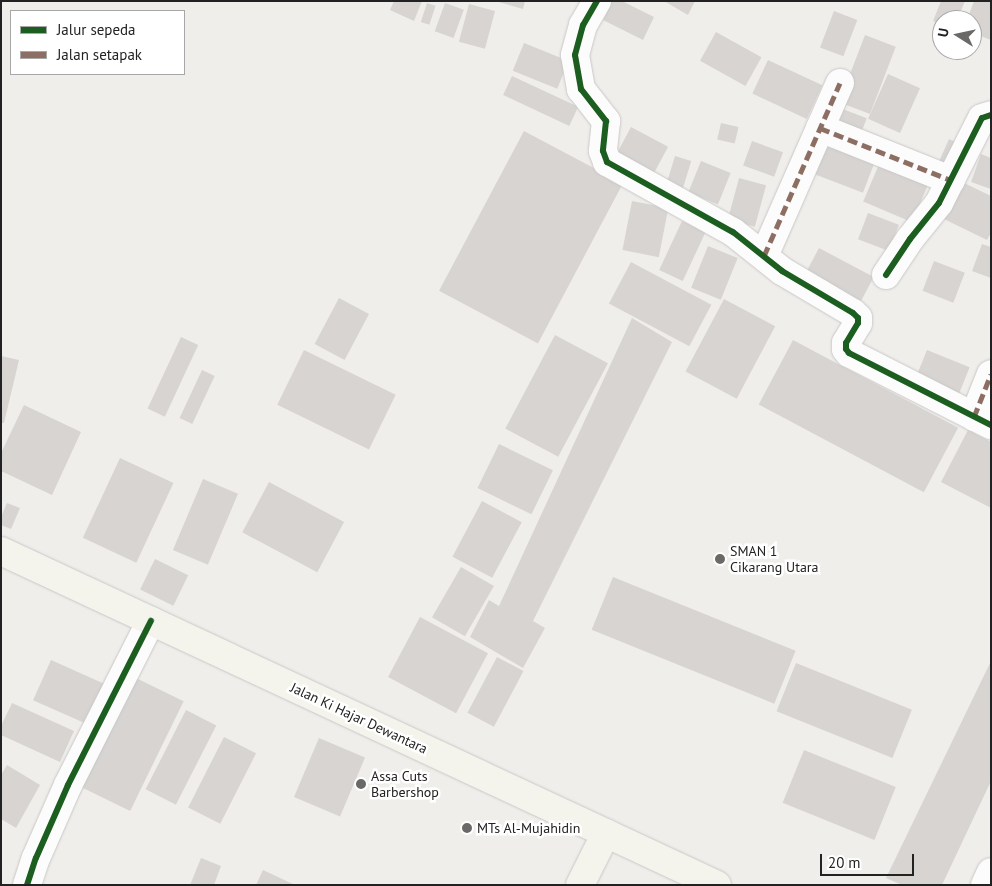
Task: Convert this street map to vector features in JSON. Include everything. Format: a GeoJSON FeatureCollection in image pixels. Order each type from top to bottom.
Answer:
{"type":"FeatureCollection","features":[{"type":"Feature","properties":{"kind":"main road","name":"Jalan Ki Hajar Dewantara"},"geometry":{"type":"LineString","coordinates":[[1,551],[718,885]]}},
{"type":"Feature","properties":{"kind":"main road"},"geometry":{"type":"LineString","coordinates":[[580,885],[606,833]]}},
{"type":"Feature","properties":{"kind":"street"},"geometry":{"type":"LineString","coordinates":[[597,1],[583,25],[575,55],[582,89],[606,121],[603,151],[607,162],[733,232],[782,270],[853,313],[858,318],[858,324],[846,343],[846,349],[849,353],[982,421],[991,374]]}},
{"type":"Feature","properties":{"kind":"street"},"geometry":{"type":"LineString","coordinates":[[764,256],[840,83]]}},
{"type":"Feature","properties":{"kind":"street"},"geometry":{"type":"LineString","coordinates":[[886,275],[910,239],[939,203],[982,118],[991,115]]}},
{"type":"Feature","properties":{"kind":"street"},"geometry":{"type":"LineString","coordinates":[[820,128],[951,180]]}},
{"type":"Feature","properties":{"kind":"street"},"geometry":{"type":"LineString","coordinates":[[27,885],[36,858],[68,785],[151,621]]}},
{"type":"Feature","properties":{"kind":"street"},"geometry":{"type":"LineString","coordinates":[[985,885],[991,872]]}},
{"type":"Feature","properties":{"kind":"building"},"geometry":{"type":"Polygon","coordinates":[[[394,1],[422,1],[414,21],[390,10],[394,1]]]}},
{"type":"Feature","properties":{"kind":"building"},"geometry":{"type":"Polygon","coordinates":[[[495,1],[525,1],[523,9],[495,1]]]}},
{"type":"Feature","properties":{"kind":"building"},"geometry":{"type":"Polygon","coordinates":[[[612,1],[622,1],[654,17],[643,40],[603,20],[612,1]]]}},
{"type":"Feature","properties":{"kind":"building"},"geometry":{"type":"Polygon","coordinates":[[[664,1],[695,1],[688,15],[664,1]]]}},
{"type":"Feature","properties":{"kind":"building"},"geometry":{"type":"Polygon","coordinates":[[[941,1],[965,1],[961,10],[937,10],[941,1]]]}},
{"type":"Feature","properties":{"kind":"building"},"geometry":{"type":"Polygon","coordinates":[[[974,1],[991,1],[991,40],[982,37],[982,10],[971,10],[974,1]]]}},
{"type":"Feature","properties":{"kind":"building"},"geometry":{"type":"Polygon","coordinates":[[[427,3],[436,6],[429,25],[421,22],[427,3]]]}},
{"type":"Feature","properties":{"kind":"building"},"geometry":{"type":"Polygon","coordinates":[[[445,3],[464,10],[454,38],[435,31],[445,3]]]}},
{"type":"Feature","properties":{"kind":"building"},"geometry":{"type":"Polygon","coordinates":[[[469,4],[495,11],[485,49],[459,42],[469,4]]]}},
{"type":"Feature","properties":{"kind":"building"},"geometry":{"type":"Polygon","coordinates":[[[834,11],[857,20],[843,56],[820,47],[834,11]]]}},
{"type":"Feature","properties":{"kind":"building"},"geometry":{"type":"Polygon","coordinates":[[[716,32],[761,57],[745,86],[700,61],[716,32]]]}},
{"type":"Feature","properties":{"kind":"building"},"geometry":{"type":"Polygon","coordinates":[[[865,35],[896,47],[870,114],[839,102],[865,35]]]}},
{"type":"Feature","properties":{"kind":"building"},"geometry":{"type":"Polygon","coordinates":[[[524,43],[569,61],[557,89],[513,71],[524,43]]]}},
{"type":"Feature","properties":{"kind":"building"},"geometry":{"type":"Polygon","coordinates":[[[768,60],[822,85],[807,119],[752,94],[768,60]]]}},
{"type":"Feature","properties":{"kind":"building"},"geometry":{"type":"Polygon","coordinates":[[[888,74],[920,88],[900,133],[868,119],[888,74]]]}},
{"type":"Feature","properties":{"kind":"building"},"geometry":{"type":"Polygon","coordinates":[[[512,76],[578,107],[569,126],[503,95],[512,76]]]}},
{"type":"Feature","properties":{"kind":"building"},"geometry":{"type":"Polygon","coordinates":[[[835,106],[867,118],[860,137],[828,125],[835,106]]]}},
{"type":"Feature","properties":{"kind":"building"},"geometry":{"type":"Polygon","coordinates":[[[721,123],[739,127],[735,144],[717,140],[721,123]]]}},
{"type":"Feature","properties":{"kind":"building"},"geometry":{"type":"Polygon","coordinates":[[[631,127],[668,147],[654,174],[616,154],[631,127]]]}},
{"type":"Feature","properties":{"kind":"building"},"geometry":{"type":"Polygon","coordinates":[[[524,131],[623,184],[538,343],[439,291],[524,131]]]}},
{"type":"Feature","properties":{"kind":"building"},"geometry":{"type":"Polygon","coordinates":[[[949,139],[960,144],[947,174],[936,169],[949,139]]]}},
{"type":"Feature","properties":{"kind":"building"},"geometry":{"type":"Polygon","coordinates":[[[752,141],[783,152],[774,177],[743,165],[752,141]]]}},
{"type":"Feature","properties":{"kind":"building"},"geometry":{"type":"Polygon","coordinates":[[[826,141],[875,160],[863,193],[813,174],[826,141]]]}},
{"type":"Feature","properties":{"kind":"building"},"geometry":{"type":"Polygon","coordinates":[[[981,154],[991,158],[991,189],[971,182],[981,154]]]}},
{"type":"Feature","properties":{"kind":"building"},"geometry":{"type":"Polygon","coordinates":[[[675,156],[691,161],[682,192],[666,187],[675,156]]]}},
{"type":"Feature","properties":{"kind":"building"},"geometry":{"type":"Polygon","coordinates":[[[701,161],[731,173],[718,205],[688,193],[701,161]]]}},
{"type":"Feature","properties":{"kind":"building"},"geometry":{"type":"Polygon","coordinates":[[[880,162],[929,183],[912,222],[863,202],[880,162]]]}},
{"type":"Feature","properties":{"kind":"building"},"geometry":{"type":"Polygon","coordinates":[[[739,178],[766,185],[755,227],[728,220],[739,178]]]}},
{"type":"Feature","properties":{"kind":"building"},"geometry":{"type":"Polygon","coordinates":[[[962,182],[991,196],[991,233],[987,240],[944,219],[962,182]]]}},
{"type":"Feature","properties":{"kind":"building"},"geometry":{"type":"Polygon","coordinates":[[[632,201],[668,208],[659,257],[622,250],[632,201]]]}},
{"type":"Feature","properties":{"kind":"building"},"geometry":{"type":"Polygon","coordinates":[[[868,213],[899,225],[889,251],[858,239],[868,213]]]}},
{"type":"Feature","properties":{"kind":"building"},"geometry":{"type":"Polygon","coordinates":[[[682,221],[706,232],[683,281],[659,270],[682,221]]]}},
{"type":"Feature","properties":{"kind":"building"},"geometry":{"type":"Polygon","coordinates":[[[982,244],[991,247],[991,278],[972,271],[982,244]]]}},
{"type":"Feature","properties":{"kind":"building"},"geometry":{"type":"Polygon","coordinates":[[[708,246],[738,258],[721,300],[691,288],[708,246]]]}},
{"type":"Feature","properties":{"kind":"building"},"geometry":{"type":"Polygon","coordinates":[[[819,248],[874,277],[859,304],[804,275],[819,248]]]}},
{"type":"Feature","properties":{"kind":"building"},"geometry":{"type":"Polygon","coordinates":[[[934,261],[965,273],[953,303],[923,291],[934,261]]]}},
{"type":"Feature","properties":{"kind":"building"},"geometry":{"type":"Polygon","coordinates":[[[631,262],[711,305],[689,346],[609,303],[631,262]]]}},
{"type":"Feature","properties":{"kind":"building"},"geometry":{"type":"Polygon","coordinates":[[[339,298],[369,314],[345,360],[315,344],[339,298]]]}},
{"type":"Feature","properties":{"kind":"building"},"geometry":{"type":"Polygon","coordinates":[[[724,299],[775,326],[737,399],[686,371],[724,299]]]}},
{"type":"Feature","properties":{"kind":"building"},"geometry":{"type":"Polygon","coordinates":[[[632,318],[672,342],[533,621],[545,628],[523,668],[470,637],[489,600],[499,606],[632,318]]]}},
{"type":"Feature","properties":{"kind":"building"},"geometry":{"type":"Polygon","coordinates":[[[555,335],[608,363],[558,457],[505,429],[555,335]]]}},
{"type":"Feature","properties":{"kind":"building"},"geometry":{"type":"Polygon","coordinates":[[[181,337],[198,345],[165,417],[148,409],[181,337]]]}},
{"type":"Feature","properties":{"kind":"building"},"geometry":{"type":"Polygon","coordinates":[[[793,340],[958,428],[924,492],[759,404],[793,340]]]}},
{"type":"Feature","properties":{"kind":"building"},"geometry":{"type":"Polygon","coordinates":[[[304,350],[396,395],[369,450],[277,405],[304,350]]]}},
{"type":"Feature","properties":{"kind":"building"},"geometry":{"type":"Polygon","coordinates":[[[927,350],[970,367],[958,397],[915,380],[927,350]]]}},
{"type":"Feature","properties":{"kind":"building"},"geometry":{"type":"Polygon","coordinates":[[[1,356],[19,360],[4,423],[1,423],[1,356]]]}},
{"type":"Feature","properties":{"kind":"building"},"geometry":{"type":"Polygon","coordinates":[[[202,370],[215,376],[192,424],[180,418],[202,370]]]}},
{"type":"Feature","properties":{"kind":"building"},"geometry":{"type":"Polygon","coordinates":[[[24,405],[81,432],[52,495],[1,471],[1,453],[24,405]]]}},
{"type":"Feature","properties":{"kind":"building"},"geometry":{"type":"Polygon","coordinates":[[[968,430],[991,442],[991,508],[941,482],[968,430]]]}},
{"type":"Feature","properties":{"kind":"building"},"geometry":{"type":"Polygon","coordinates":[[[499,444],[553,470],[531,514],[478,488],[499,444]]]}},
{"type":"Feature","properties":{"kind":"building"},"geometry":{"type":"Polygon","coordinates":[[[120,458],[173,483],[136,563],[83,538],[120,458]]]}},
{"type":"Feature","properties":{"kind":"building"},"geometry":{"type":"Polygon","coordinates":[[[203,479],[238,494],[208,565],[173,550],[203,479]]]}},
{"type":"Feature","properties":{"kind":"building"},"geometry":{"type":"Polygon","coordinates":[[[269,482],[344,522],[317,572],[242,532],[269,482]]]}},
{"type":"Feature","properties":{"kind":"building"},"geometry":{"type":"Polygon","coordinates":[[[482,501],[522,522],[492,578],[452,557],[482,501]]]}},
{"type":"Feature","properties":{"kind":"building"},"geometry":{"type":"Polygon","coordinates":[[[7,503],[20,508],[11,529],[1,525],[1,517],[7,503]]]}},
{"type":"Feature","properties":{"kind":"building"},"geometry":{"type":"Polygon","coordinates":[[[155,559],[188,575],[173,606],[140,590],[155,559]]]}},
{"type":"Feature","properties":{"kind":"building"},"geometry":{"type":"Polygon","coordinates":[[[461,567],[494,586],[465,636],[432,617],[461,567]]]}},
{"type":"Feature","properties":{"kind":"building"},"geometry":{"type":"Polygon","coordinates":[[[613,577],[796,651],[774,704],[592,630],[613,577]]]}},
{"type":"Feature","properties":{"kind":"building"},"geometry":{"type":"Polygon","coordinates":[[[420,617],[488,653],[456,713],[388,677],[420,617]]]}},
{"type":"Feature","properties":{"kind":"building"},"geometry":{"type":"Polygon","coordinates":[[[497,657],[523,671],[494,727],[467,713],[497,657]]]}},
{"type":"Feature","properties":{"kind":"building"},"geometry":{"type":"Polygon","coordinates":[[[51,660],[106,684],[88,725],[33,700],[51,660]]]}},
{"type":"Feature","properties":{"kind":"building"},"geometry":{"type":"Polygon","coordinates":[[[991,661],[991,781],[942,885],[902,885],[886,878],[991,661]]]}},
{"type":"Feature","properties":{"kind":"building"},"geometry":{"type":"Polygon","coordinates":[[[796,663],[912,710],[892,758],[777,711],[796,663]]]}},
{"type":"Feature","properties":{"kind":"building"},"geometry":{"type":"Polygon","coordinates":[[[136,678],[184,701],[130,811],[83,788],[136,678]]]}},
{"type":"Feature","properties":{"kind":"building"},"geometry":{"type":"Polygon","coordinates":[[[12,703],[74,731],[60,762],[1,735],[1,726],[12,703]]]}},
{"type":"Feature","properties":{"kind":"building"},"geometry":{"type":"Polygon","coordinates":[[[186,710],[216,725],[176,805],[146,789],[186,710]]]}},
{"type":"Feature","properties":{"kind":"building"},"geometry":{"type":"Polygon","coordinates":[[[224,737],[256,753],[220,824],[188,807],[224,737]]]}},
{"type":"Feature","properties":{"kind":"building"},"geometry":{"type":"Polygon","coordinates":[[[319,738],[365,758],[340,816],[294,797],[319,738]]]}},
{"type":"Feature","properties":{"kind":"building"},"geometry":{"type":"Polygon","coordinates":[[[804,750],[896,787],[874,840],[783,803],[804,750]]]}},
{"type":"Feature","properties":{"kind":"building"},"geometry":{"type":"Polygon","coordinates":[[[7,765],[40,785],[16,828],[1,819],[1,775],[7,765]]]}},
{"type":"Feature","properties":{"kind":"building"},"geometry":{"type":"Polygon","coordinates":[[[201,858],[221,866],[214,885],[190,885],[201,858]]]}},
{"type":"Feature","properties":{"kind":"building"},"geometry":{"type":"Polygon","coordinates":[[[263,870],[295,885],[256,885],[263,870]]]}},
{"type":"Feature","properties":{"kind":"marked path"},"geometry":{"type":"LineString","coordinates":[[764,256],[840,83]]}},
{"type":"Feature","properties":{"kind":"marked path"},"geometry":{"type":"LineString","coordinates":[[820,128],[951,180]]}},
{"type":"Feature","properties":{"kind":"marked path"},"geometry":{"type":"LineString","coordinates":[[974,417],[991,374]]}},
{"type":"Feature","properties":{"kind":"cycle path"},"geometry":{"type":"LineString","coordinates":[[597,1],[583,25],[575,55],[581,89],[606,121],[603,151],[607,162],[733,232],[782,271],[853,313],[858,318],[858,323],[846,343],[846,349],[849,353],[991,425]]}},
{"type":"Feature","properties":{"kind":"cycle path"},"geometry":{"type":"LineString","coordinates":[[886,275],[910,239],[939,203],[982,118],[991,115]]}},
{"type":"Feature","properties":{"kind":"cycle path"},"geometry":{"type":"LineString","coordinates":[[27,885],[36,858],[68,785],[151,621]]}},
{"type":"Feature","properties":{"kind":"place","name":"SMAN 1 Cikarang Utara"},"geometry":{"type":"Point","coordinates":[720,559]}},
{"type":"Feature","properties":{"kind":"place","name":"Assa Cuts Barbershop"},"geometry":{"type":"Point","coordinates":[361,784]}},
{"type":"Feature","properties":{"kind":"place","name":"MTs Al-Mujahidin"},"geometry":{"type":"Point","coordinates":[467,828]}}]}
